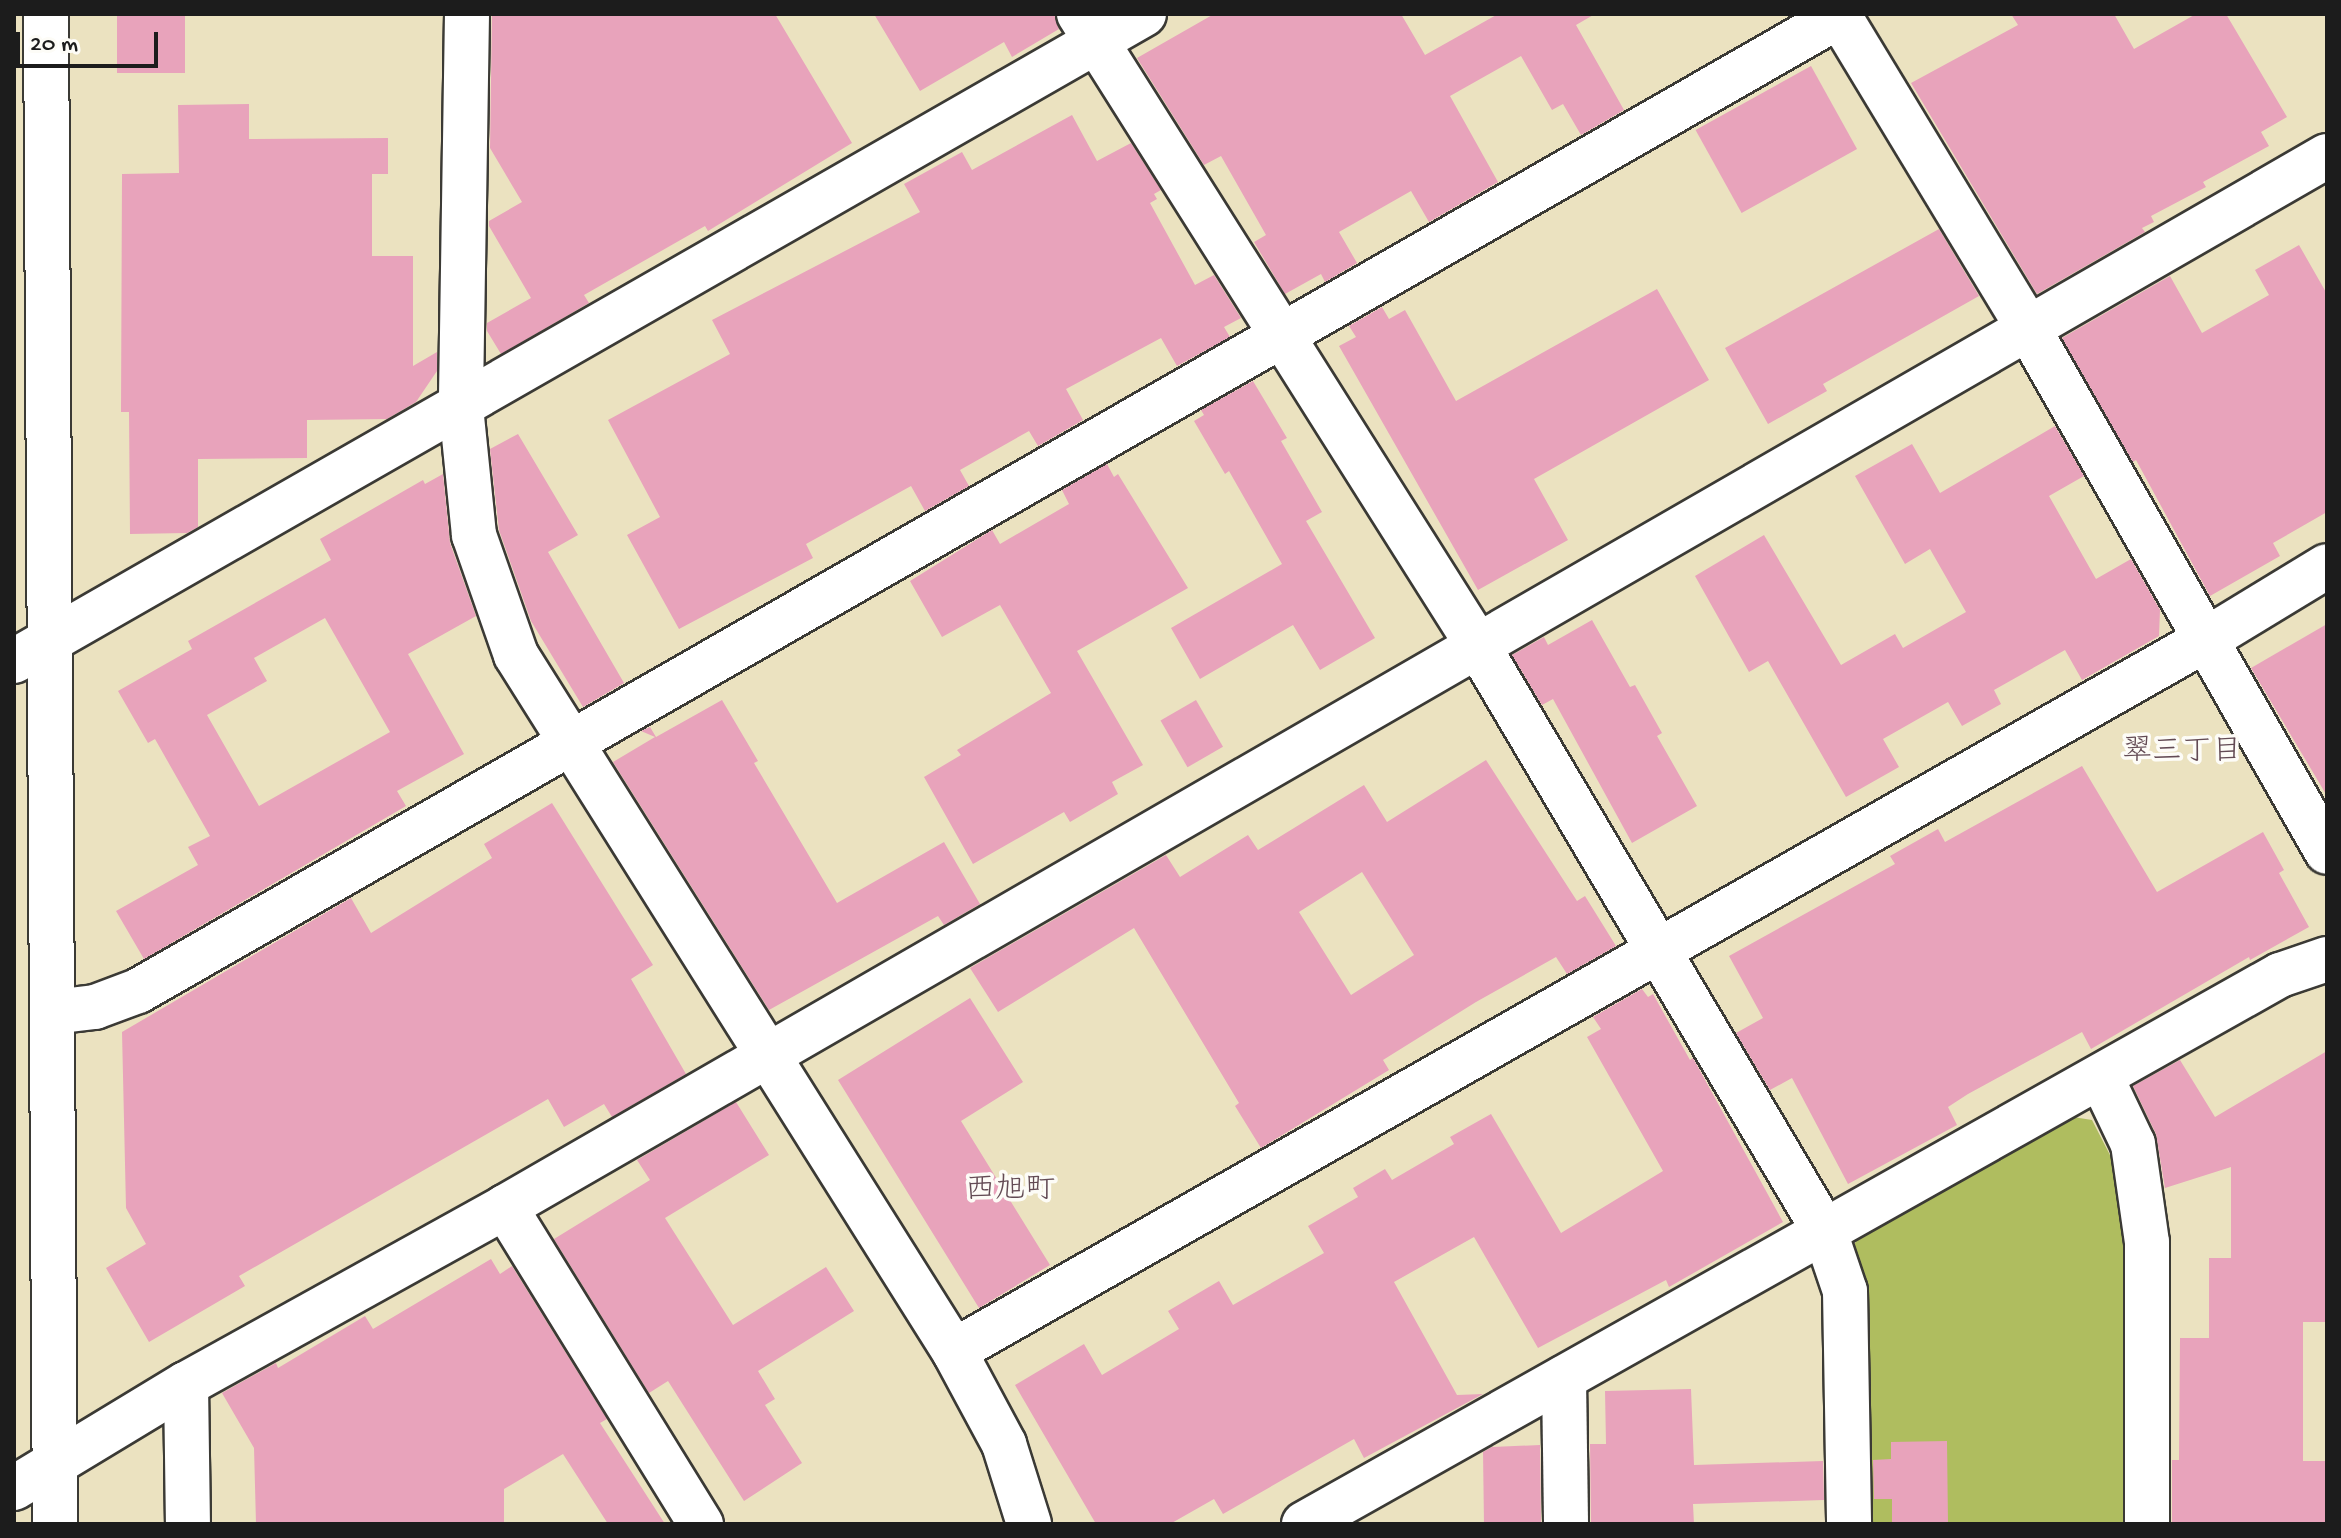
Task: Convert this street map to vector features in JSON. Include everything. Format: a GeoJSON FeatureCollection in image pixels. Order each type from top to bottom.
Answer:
{"type":"FeatureCollection","features":[{"type":"Feature","properties":{"kind":"street"},"geometry":{"type":"LineString","coordinates":[[46,14],[32,651],[53,1012],[55,1524]]}},
{"type":"Feature","properties":{"kind":"street"},"geometry":{"type":"LineString","coordinates":[[467,14],[461,407],[474,535],[516,655],[954,1351],[1004,1444],[1029,1524]]}},
{"type":"Feature","properties":{"kind":"street"},"geometry":{"type":"LineString","coordinates":[[32,651],[461,407],[1087,28],[1144,14]]}},
{"type":"Feature","properties":{"kind":"street"},"geometry":{"type":"LineString","coordinates":[[53,1012],[95,1007],[138,991],[1839,15],[2028,328],[2327,852]]}},
{"type":"Feature","properties":{"kind":"street"},"geometry":{"type":"LineString","coordinates":[[1087,28],[1478,646],[1825,1232],[1845,1291],[1849,1524]]}},
{"type":"Feature","properties":{"kind":"street"},"geometry":{"type":"LineString","coordinates":[[14,1488],[186,1384],[505,1207],[2327,156]]}},
{"type":"Feature","properties":{"kind":"street"},"geometry":{"type":"LineString","coordinates":[[954,1351],[2207,639],[2327,566]]}},
{"type":"Feature","properties":{"kind":"street"},"geometry":{"type":"LineString","coordinates":[[1304,1524],[2280,975],[2327,959]]}},
{"type":"Feature","properties":{"kind":"street"},"geometry":{"type":"LineString","coordinates":[[2101,1077],[2133,1144],[2147,1242],[2147,1524]]}},
{"type":"Feature","properties":{"kind":"street"},"geometry":{"type":"LineString","coordinates":[[505,1207],[701,1524]]}},
{"type":"Feature","properties":{"kind":"street"},"geometry":{"type":"LineString","coordinates":[[1564,1378],[1566,1524]]}},
{"type":"Feature","properties":{"kind":"street"},"geometry":{"type":"LineString","coordinates":[[186,1384],[188,1524]]}},
{"type":"Feature","properties":{"kind":"green space"},"geometry":{"type":"Polygon","coordinates":[[[2073,1117],[2092,1120],[2112,1159],[2130,1246],[2131,1524],[1871,1524],[1868,1318],[1854,1245],[1861,1233],[2073,1117]]]}},
{"type":"Feature","properties":{"kind":"building"},"geometry":{"type":"Polygon","coordinates":[[[117,14],[185,14],[185,73],[117,73],[117,14]]]}},
{"type":"Feature","properties":{"kind":"building"},"geometry":{"type":"Polygon","coordinates":[[[492,14],[775,14],[852,143],[708,231],[705,226],[584,295],[589,303],[501,354],[487,331],[487,323],[531,298],[489,226],[489,221],[522,202],[490,148],[492,14]]]}},
{"type":"Feature","properties":{"kind":"building"},"geometry":{"type":"Polygon","coordinates":[[[874,14],[1054,14],[1059,29],[1012,57],[1004,42],[920,91],[874,14]]]}},
{"type":"Feature","properties":{"kind":"building"},"geometry":{"type":"Polygon","coordinates":[[[1214,14],[1401,14],[1425,55],[1498,14],[1595,14],[1576,25],[1624,110],[1581,135],[1563,104],[1552,110],[1521,56],[1450,96],[1498,182],[1429,222],[1411,191],[1339,232],[1357,263],[1325,282],[1321,274],[1285,294],[1254,242],[1266,235],[1221,156],[1204,165],[1137,58],[1214,14]]]}},
{"type":"Feature","properties":{"kind":"building"},"geometry":{"type":"Polygon","coordinates":[[[2011,14],[2114,14],[2134,49],[2196,14],[2226,14],[2287,117],[2261,132],[2269,146],[2203,182],[2206,187],[2151,216],[2154,222],[2142,228],[2145,232],[2037,294],[1911,83],[2018,25],[2011,14]]]}},
{"type":"Feature","properties":{"kind":"building"},"geometry":{"type":"Polygon","coordinates":[[[1811,66],[1857,149],[1742,213],[1696,130],[1811,66]]]}},
{"type":"Feature","properties":{"kind":"building"},"geometry":{"type":"Polygon","coordinates":[[[249,104],[249,139],[388,138],[388,174],[372,174],[372,256],[413,256],[413,366],[437,352],[437,371],[416,402],[387,419],[307,420],[307,458],[198,459],[198,527],[187,533],[130,534],[129,412],[121,412],[122,174],[179,173],[178,105],[249,104]]]}},
{"type":"Feature","properties":{"kind":"building"},"geometry":{"type":"Polygon","coordinates":[[[1072,115],[1097,161],[1131,143],[1161,190],[1154,194],[1157,199],[1150,203],[1195,285],[1214,275],[1241,318],[1224,327],[1230,337],[1177,366],[1161,338],[1066,389],[1083,420],[1038,446],[1029,431],[960,470],[969,486],[925,511],[911,486],[806,544],[813,558],[679,629],[627,535],[660,517],[608,420],[730,354],[712,320],[920,212],[904,184],[962,152],[972,170],[1072,115]]]}},
{"type":"Feature","properties":{"kind":"building"},"geometry":{"type":"Polygon","coordinates":[[[1939,229],[1979,296],[1823,384],[1827,391],[1768,424],[1725,348],[1939,229]]]}},
{"type":"Feature","properties":{"kind":"building"},"geometry":{"type":"Polygon","coordinates":[[[2299,245],[2327,294],[2327,512],[2273,543],[2280,556],[2210,596],[2136,460],[2133,462],[2062,338],[2170,276],[2202,333],[2269,295],[2255,270],[2299,245]]]}},
{"type":"Feature","properties":{"kind":"building"},"geometry":{"type":"Polygon","coordinates":[[[1657,289],[1709,380],[1534,479],[1568,540],[1478,590],[1339,346],[1356,337],[1349,326],[1382,307],[1389,319],[1405,310],[1456,401],[1657,289]]]}},
{"type":"Feature","properties":{"kind":"building"},"geometry":{"type":"Polygon","coordinates":[[[1253,381],[1287,438],[1281,441],[1322,512],[1306,521],[1375,638],[1320,670],[1293,625],[1200,679],[1171,628],[1282,564],[1229,471],[1225,474],[1194,421],[1204,415],[1201,410],[1253,381]]]}},
{"type":"Feature","properties":{"kind":"building"},"geometry":{"type":"Polygon","coordinates":[[[2055,426],[2084,476],[2049,496],[2096,579],[2131,559],[2160,610],[2159,636],[2082,680],[2065,650],[1994,690],[2001,704],[1962,726],[1948,702],[1883,739],[1899,767],[1846,797],[1768,661],[1749,672],[1695,576],[1764,535],[1841,665],[1895,634],[1903,648],[1966,612],[1930,549],[1905,564],[1855,476],[1912,444],[1940,493],[2055,426]]]}},
{"type":"Feature","properties":{"kind":"building"},"geometry":{"type":"Polygon","coordinates":[[[518,434],[578,535],[548,552],[624,683],[583,707],[531,621],[499,530],[490,449],[518,434]]]}},
{"type":"Feature","properties":{"kind":"building"},"geometry":{"type":"Polygon","coordinates":[[[1107,464],[1114,477],[1118,474],[1188,588],[1077,651],[1143,765],[1112,782],[1118,794],[1070,822],[1064,812],[973,864],[924,777],[961,755],[957,750],[1051,693],[1000,605],[942,637],[910,581],[992,530],[1000,544],[1069,504],[1062,490],[1107,464]]]}},
{"type":"Feature","properties":{"kind":"building"},"geometry":{"type":"Polygon","coordinates":[[[443,474],[450,543],[476,616],[408,654],[464,754],[397,791],[406,806],[144,959],[116,911],[198,865],[188,847],[210,836],[155,739],[148,743],[118,691],[192,649],[188,641],[331,560],[320,539],[423,480],[425,484],[443,474]],[[325,618],[254,658],[267,681],[207,715],[259,806],[390,732],[325,618]]]}},
{"type":"Feature","properties":{"kind":"building"},"geometry":{"type":"Polygon","coordinates":[[[1592,620],[1630,687],[1635,685],[1662,733],[1657,736],[1697,806],[1632,843],[1553,699],[1542,705],[1512,655],[1544,637],[1548,645],[1592,620]]]}},
{"type":"Feature","properties":{"kind":"building"},"geometry":{"type":"Polygon","coordinates":[[[2327,624],[2327,796],[2251,668],[2327,624]]]}},
{"type":"Feature","properties":{"kind":"building"},"geometry":{"type":"Polygon","coordinates":[[[722,700],[758,761],[754,763],[837,903],[944,842],[980,904],[944,925],[938,916],[769,1010],[613,762],[655,737],[641,731],[650,727],[656,737],[722,700]]]}},
{"type":"Feature","properties":{"kind":"building"},"geometry":{"type":"Polygon","coordinates":[[[1196,700],[1223,747],[1187,767],[1160,720],[1196,700]]]}},
{"type":"Feature","properties":{"kind":"building"},"geometry":{"type":"Polygon","coordinates":[[[1486,760],[1577,901],[1585,896],[1616,946],[1567,974],[1556,957],[1476,1002],[1383,1060],[1389,1070],[1261,1148],[1235,1106],[1239,1103],[1134,928],[998,1012],[970,968],[1166,855],[1180,877],[1248,835],[1258,850],[1364,785],[1387,822],[1486,760]],[[1362,872],[1299,912],[1351,995],[1414,955],[1362,872]]]}},
{"type":"Feature","properties":{"kind":"building"},"geometry":{"type":"Polygon","coordinates":[[[2082,766],[2157,892],[2263,832],[2284,870],[2279,873],[2309,927],[2250,960],[2249,957],[2091,1049],[2082,1032],[1968,1094],[1948,1107],[1957,1125],[1848,1184],[1792,1078],[1770,1090],[1736,1033],[1763,1018],[1729,956],[1895,864],[1890,856],[1938,829],[1945,842],[2082,766]]]}},
{"type":"Feature","properties":{"kind":"building"},"geometry":{"type":"Polygon","coordinates":[[[552,803],[653,965],[631,979],[686,1074],[612,1117],[604,1104],[564,1127],[548,1099],[239,1276],[245,1286],[149,1342],[106,1268],[146,1244],[126,1208],[122,1032],[351,898],[371,933],[492,858],[484,844],[552,803]]]}},
{"type":"Feature","properties":{"kind":"building"},"geometry":{"type":"Polygon","coordinates":[[[1642,989],[1648,997],[1653,994],[1690,1060],[1693,1058],[1783,1222],[1669,1287],[1666,1280],[1538,1348],[1474,1237],[1394,1282],[1457,1395],[1483,1394],[1364,1458],[1354,1439],[1223,1514],[1214,1499],[1170,1524],[1096,1524],[1015,1385],[1084,1344],[1102,1375],[1179,1329],[1168,1311],[1219,1281],[1233,1305],[1324,1253],[1308,1226],[1358,1197],[1353,1188],[1385,1169],[1392,1180],[1454,1144],[1450,1137],[1491,1114],[1561,1233],[1663,1171],[1587,1037],[1601,1029],[1593,1017],[1642,989]]]}},
{"type":"Feature","properties":{"kind":"building"},"geometry":{"type":"Polygon","coordinates":[[[970,998],[1023,1082],[961,1121],[1050,1265],[979,1308],[838,1080],[970,998]]]}},
{"type":"Feature","properties":{"kind":"building"},"geometry":{"type":"Polygon","coordinates":[[[2327,1051],[2327,1322],[2303,1322],[2303,1461],[2327,1461],[2327,1524],[2172,1524],[2172,1460],[2179,1460],[2180,1338],[2209,1338],[2209,1258],[2231,1258],[2231,1167],[2165,1188],[2156,1134],[2133,1086],[2180,1060],[2215,1117],[2327,1051]]]}},
{"type":"Feature","properties":{"kind":"building"},"geometry":{"type":"Polygon","coordinates":[[[736,1102],[769,1155],[665,1218],[733,1325],[826,1267],[854,1311],[758,1371],[775,1399],[765,1405],[802,1463],[744,1501],[668,1381],[649,1393],[554,1239],[650,1180],[637,1160],[736,1102]]]}},
{"type":"Feature","properties":{"kind":"building"},"geometry":{"type":"Polygon","coordinates":[[[491,1259],[500,1274],[512,1266],[607,1419],[600,1423],[665,1524],[608,1524],[563,1454],[504,1489],[504,1524],[256,1524],[254,1448],[222,1393],[276,1363],[278,1368],[365,1316],[373,1329],[491,1259]]]}},
{"type":"Feature","properties":{"kind":"building"},"geometry":{"type":"Polygon","coordinates":[[[1691,1389],[1694,1465],[1823,1461],[1824,1500],[1693,1504],[1694,1524],[1591,1524],[1590,1444],[1606,1444],[1605,1391],[1691,1389]]]}},
{"type":"Feature","properties":{"kind":"building"},"geometry":{"type":"Polygon","coordinates":[[[1947,1441],[1948,1524],[1892,1524],[1892,1499],[1874,1499],[1873,1460],[1891,1459],[1891,1442],[1947,1441]]]}},
{"type":"Feature","properties":{"kind":"building"},"geometry":{"type":"Polygon","coordinates":[[[1540,1445],[1541,1524],[1484,1524],[1483,1452],[1492,1447],[1540,1445]]]}},
{"type":"Feature","properties":{"kind":"district","name":"翠三丁目"},"geometry":{"type":"Point","coordinates":[2182,754]}},
{"type":"Feature","properties":{"kind":"district","name":"西旭町"},"geometry":{"type":"Point","coordinates":[1010,1192]}}]}
